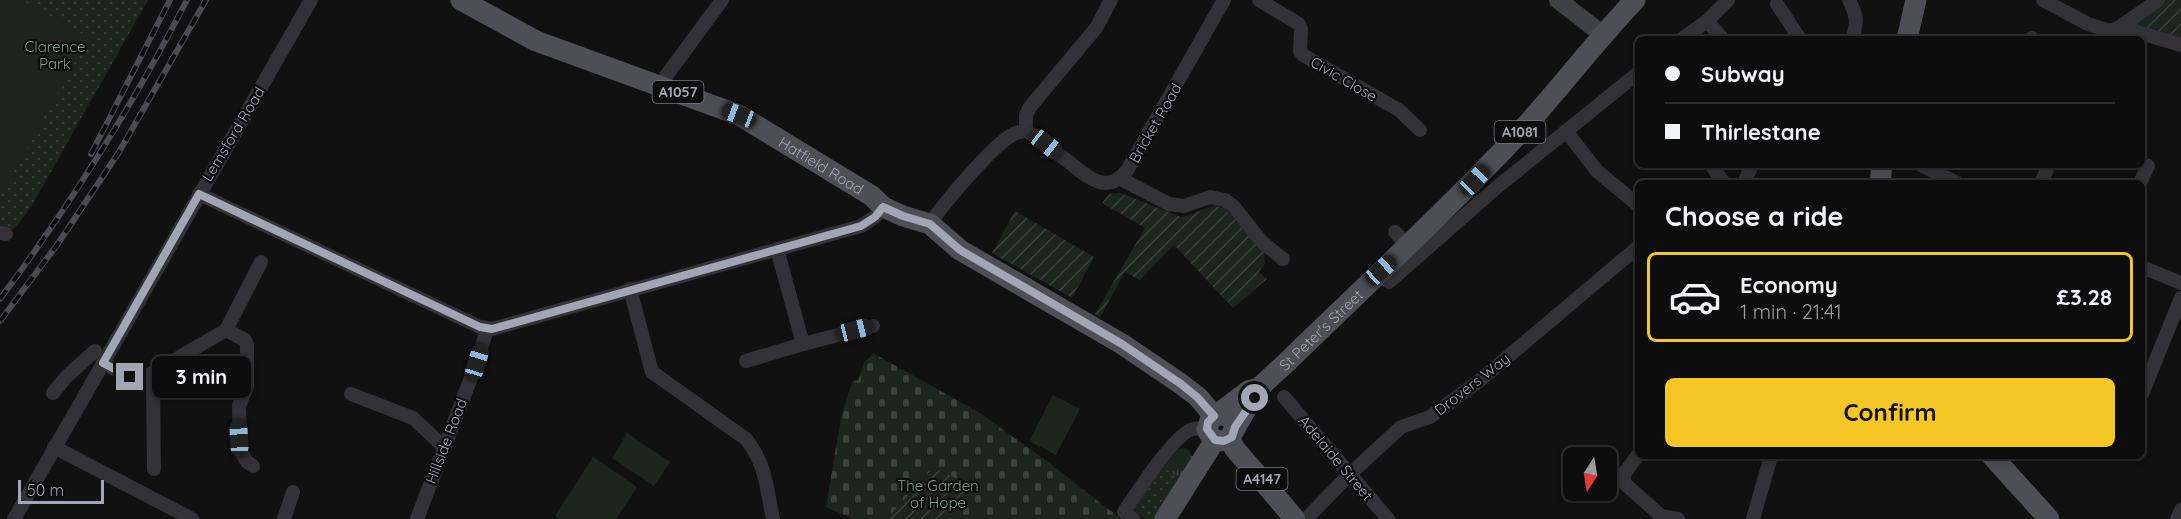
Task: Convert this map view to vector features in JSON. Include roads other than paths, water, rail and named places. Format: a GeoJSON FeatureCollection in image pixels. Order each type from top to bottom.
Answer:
{"type":"FeatureCollection","features":[{"type":"Feature","properties":{"kind":"main road","name":"Hatfield Road"},"geometry":{"type":"LineString","coordinates":[[461,0],[536,41],[739,115],[872,196],[883,207],[930,224],[960,250],[1122,344],[1197,397],[1220,428]]}},
{"type":"Feature","properties":{"kind":"main road"},"geometry":{"type":"LineString","coordinates":[[1558,0],[1602,34]]}},
{"type":"Feature","properties":{"kind":"main road","name":"A1081"},"geometry":{"type":"LineString","coordinates":[[1602,34],[1634,0]]}},
{"type":"Feature","properties":{"kind":"main road"},"geometry":{"type":"LineString","coordinates":[[1908,36],[1916,0]]}},
{"type":"Feature","properties":{"kind":"main road","name":"St Peter's Street"},"geometry":{"type":"LineString","coordinates":[[1165,519],[1220,428],[1248,391],[1259,388],[1401,239],[1453,190],[1510,143],[1602,34]]}},
{"type":"Feature","properties":{"kind":"main road","name":"A4147"},"geometry":{"type":"LineString","coordinates":[[1220,428],[1295,519]]}},
{"type":"Feature","properties":{"kind":"main road"},"geometry":{"type":"LineString","coordinates":[[1995,459],[2049,519]]}},
{"type":"Feature","properties":{"kind":"street","name":"Lemsford Road"},"geometry":{"type":"LineString","coordinates":[[14,519],[87,391],[99,357],[199,194],[311,0]]}},
{"type":"Feature","properties":{"kind":"street"},"geometry":{"type":"LineString","coordinates":[[662,86],[666,76],[722,0]]}},
{"type":"Feature","properties":{"kind":"street"},"geometry":{"type":"LineString","coordinates":[[930,224],[940,209],[1001,143],[1013,134],[1026,131],[1026,115],[1030,107],[1096,28],[1111,0]]}},
{"type":"Feature","properties":{"kind":"street","name":"Bricket Road"},"geometry":{"type":"LineString","coordinates":[[1026,131],[1092,180],[1105,183],[1119,178],[1128,169],[1224,0]]}},
{"type":"Feature","properties":{"kind":"street","name":"Civic Close"},"geometry":{"type":"LineString","coordinates":[[1259,0],[1299,24],[1301,29],[1300,51],[1303,56],[1399,110],[1420,130]]}},
{"type":"Feature","properties":{"kind":"street"},"geometry":{"type":"LineString","coordinates":[[1686,36],[1707,21],[1728,0]]}},
{"type":"Feature","properties":{"kind":"street"},"geometry":{"type":"LineString","coordinates":[[1848,0],[1857,14],[1853,36]]}},
{"type":"Feature","properties":{"kind":"street"},"geometry":{"type":"LineString","coordinates":[[2043,0],[2088,24],[2134,36]]}},
{"type":"Feature","properties":{"kind":"street"},"geometry":{"type":"LineString","coordinates":[[2113,32],[2158,0]]}},
{"type":"Feature","properties":{"kind":"street"},"geometry":{"type":"LineString","coordinates":[[1778,4],[1798,36]]}},
{"type":"Feature","properties":{"kind":"street"},"geometry":{"type":"LineString","coordinates":[[1707,21],[1721,36]]}},
{"type":"Feature","properties":{"kind":"street"},"geometry":{"type":"LineString","coordinates":[[2145,38],[2181,45]]}},
{"type":"Feature","properties":{"kind":"street"},"geometry":{"type":"LineString","coordinates":[[1389,282],[1529,161],[1635,75]]}},
{"type":"Feature","properties":{"kind":"street"},"geometry":{"type":"LineString","coordinates":[[1566,131],[1597,171],[1635,202]]}},
{"type":"Feature","properties":{"kind":"street"},"geometry":{"type":"LineString","coordinates":[[1510,143],[1529,161]]}},
{"type":"Feature","properties":{"kind":"street"},"geometry":{"type":"LineString","coordinates":[[2141,180],[2148,166],[2145,165]]}},
{"type":"Feature","properties":{"kind":"street"},"geometry":{"type":"LineString","coordinates":[[1931,168],[1953,175]]}},
{"type":"Feature","properties":{"kind":"street"},"geometry":{"type":"LineString","coordinates":[[1119,178],[1169,204],[1184,206],[1210,197],[1225,200],[1234,207],[1262,242],[1283,260]]}},
{"type":"Feature","properties":{"kind":"street"},"geometry":{"type":"LineString","coordinates":[[199,194],[487,329],[497,329],[630,289],[861,226],[875,217],[883,207]]}},
{"type":"Feature","properties":{"kind":"street"},"geometry":{"type":"LineString","coordinates":[[777,249],[803,344]]}},
{"type":"Feature","properties":{"kind":"street","name":"Drovers Way"},"geometry":{"type":"LineString","coordinates":[[1306,519],[1401,427],[1430,417],[1479,381],[1635,250]]}},
{"type":"Feature","properties":{"kind":"street"},"geometry":{"type":"LineString","coordinates":[[53,393],[66,377],[99,357],[130,377],[149,375],[226,330],[261,262]]}},
{"type":"Feature","properties":{"kind":"street"},"geometry":{"type":"LineString","coordinates":[[2145,268],[2181,284]]}},
{"type":"Feature","properties":{"kind":"street"},"geometry":{"type":"LineString","coordinates":[[630,289],[652,372],[746,439],[763,466],[773,519]]}},
{"type":"Feature","properties":{"kind":"street"},"geometry":{"type":"LineString","coordinates":[[2145,387],[2181,298]]}},
{"type":"Feature","properties":{"kind":"street"},"geometry":{"type":"LineString","coordinates":[[746,361],[873,326]]}},
{"type":"Feature","properties":{"kind":"street","name":"Hillside Road"},"geometry":{"type":"LineString","coordinates":[[417,519],[477,362],[487,329]]}},
{"type":"Feature","properties":{"kind":"street"},"geometry":{"type":"LineString","coordinates":[[226,330],[245,340],[247,345],[247,386],[239,406],[240,450],[247,462],[253,466]]}},
{"type":"Feature","properties":{"kind":"street"},"geometry":{"type":"LineString","coordinates":[[149,375],[153,381],[154,469]]}},
{"type":"Feature","properties":{"kind":"street"},"geometry":{"type":"LineString","coordinates":[[66,377],[87,391]]}},
{"type":"Feature","properties":{"kind":"street"},"geometry":{"type":"LineString","coordinates":[[351,394],[413,418],[443,446]]}},
{"type":"Feature","properties":{"kind":"street","name":"Adelaide Street"},"geometry":{"type":"LineString","coordinates":[[1284,397],[1388,519]]}},
{"type":"Feature","properties":{"kind":"street","name":"St Peter's Street"},"geometry":{"type":"LineString","coordinates":[[1133,519],[1124,512],[1144,481],[1183,434],[1194,428],[1220,428]]}},
{"type":"Feature","properties":{"kind":"street"},"geometry":{"type":"LineString","coordinates":[[54,447],[192,519]]}},
{"type":"Feature","properties":{"kind":"street"},"geometry":{"type":"LineString","coordinates":[[1635,459],[1624,474],[1624,483],[1661,516],[1670,518]]}},
{"type":"Feature","properties":{"kind":"street"},"geometry":{"type":"LineString","coordinates":[[1753,519],[1770,459]]}},
{"type":"Feature","properties":{"kind":"street"},"geometry":{"type":"LineString","coordinates":[[284,519],[293,492]]}},
{"type":"Feature","properties":{"kind":"street"},"geometry":{"type":"LineString","coordinates":[[2177,519],[2181,510]]}},
{"type":"Feature","properties":{"kind":"railway"},"geometry":{"type":"LineString","coordinates":[[91,154],[170,0]]}},
{"type":"Feature","properties":{"kind":"railway"},"geometry":{"type":"LineString","coordinates":[[0,299],[52,227],[100,153],[145,78],[187,0]]}},
{"type":"Feature","properties":{"kind":"railway"},"geometry":{"type":"LineString","coordinates":[[0,321],[57,245],[119,152],[206,0]]}},
{"type":"Feature","properties":{"kind":"park label","name":"Clarence Park"},"geometry":{"type":"Point","coordinates":[55,54]}},
{"type":"Feature","properties":{"kind":"park label","name":"The Garden of Hope"},"geometry":{"type":"Point","coordinates":[938,494]}}]}
